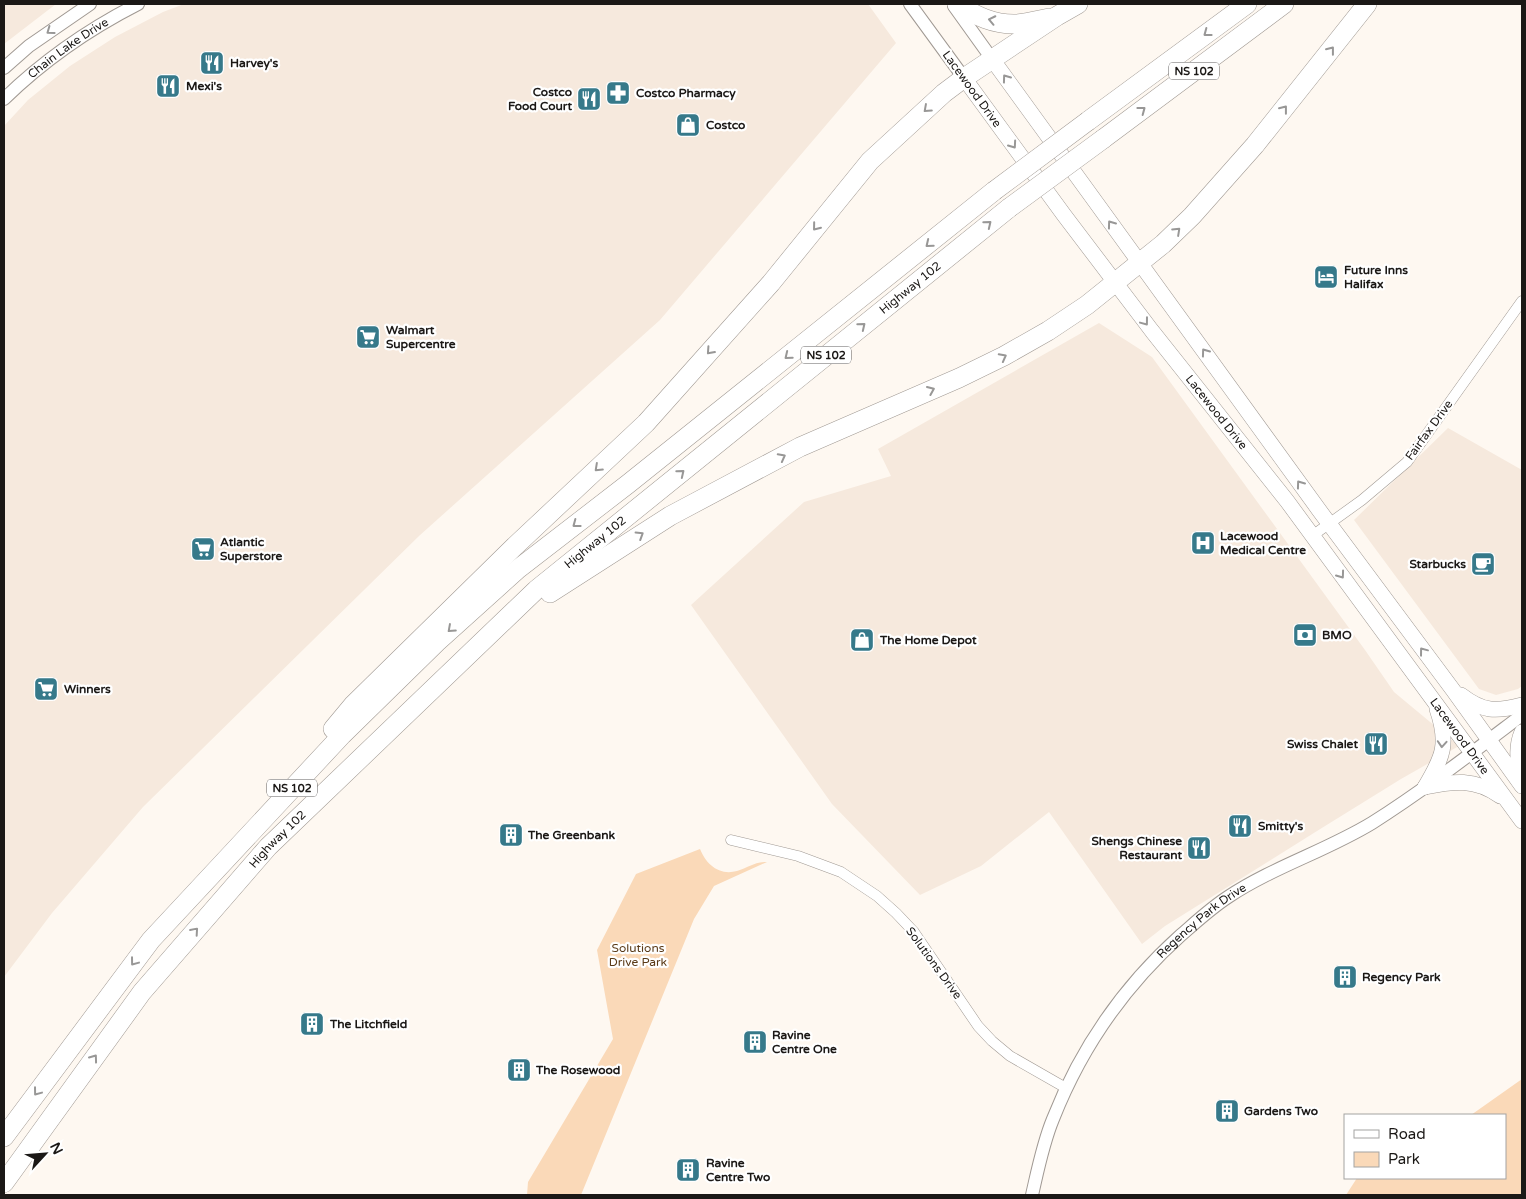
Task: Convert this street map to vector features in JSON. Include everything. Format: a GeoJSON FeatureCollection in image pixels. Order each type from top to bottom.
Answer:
{"type":"FeatureCollection","features":[{"type":"Feature","properties":{"kind":"highway"},"geometry":{"type":"LineString","coordinates":[[958,4],[976,16],[992,21],[1017,24],[1057,16]]}},
{"type":"Feature","properties":{"kind":"highway"},"geometry":{"type":"LineString","coordinates":[[151,940],[353,705],[515,546],[646,423],[771,283],[870,160],[944,93],[992,59],[1078,4]]}},
{"type":"Feature","properties":{"kind":"highway","name":"Highway 102"},"geometry":{"type":"LineString","coordinates":[[4,1137],[151,940],[342,735],[437,642],[518,569],[628,484],[994,191],[1247,4]]}},
{"type":"Feature","properties":{"kind":"highway","name":"Highway 102"},"geometry":{"type":"LineString","coordinates":[[4,1182],[142,992],[268,847],[536,590],[1008,208],[1284,4]]}},
{"type":"Feature","properties":{"kind":"highway"},"geometry":{"type":"LineString","coordinates":[[268,847],[492,641],[556,588],[670,516],[800,447],[959,378],[1004,356],[1048,331],[1116,282],[1192,216],[1255,146],[1367,4]]}},
{"type":"Feature","properties":{"kind":"main road","name":"Lacewood Drive"},"geometry":{"type":"LineString","coordinates":[[992,59],[1328,524],[1453,690],[1507,801],[1522,821]]}},
{"type":"Feature","properties":{"kind":"main road","name":"Lacewood Drive"},"geometry":{"type":"LineString","coordinates":[[964,78],[1036,178],[1152,330],[1287,501],[1433,698],[1522,786]]}},
{"type":"Feature","properties":{"kind":"main road"},"geometry":{"type":"LineString","coordinates":[[1453,690],[1472,704],[1488,710],[1522,705]]}},
{"type":"Feature","properties":{"kind":"main road"},"geometry":{"type":"LineString","coordinates":[[1425,787],[1441,757],[1444,743],[1442,724],[1433,698]]}},
{"type":"Feature","properties":{"kind":"main road"},"geometry":{"type":"LineString","coordinates":[[1522,732],[1518,750],[1518,764],[1522,779]]}},
{"type":"Feature","properties":{"kind":"main road"},"geometry":{"type":"LineString","coordinates":[[1425,787],[1451,782],[1474,783],[1484,786],[1507,801]]}},
{"type":"Feature","properties":{"kind":"street","name":"Chain Lake Drive"},"geometry":{"type":"LineString","coordinates":[[4,68],[29,46],[90,4]]}},
{"type":"Feature","properties":{"kind":"street","name":"Chain Lake Drive"},"geometry":{"type":"LineString","coordinates":[[4,99],[36,70],[64,49],[94,29],[138,4]]}},
{"type":"Feature","properties":{"kind":"street","name":"Lacewood Drive"},"geometry":{"type":"LineString","coordinates":[[910,4],[964,78]]}},
{"type":"Feature","properties":{"kind":"street","name":"Lacewood Drive"},"geometry":{"type":"LineString","coordinates":[[952,4],[992,59]]}},
{"type":"Feature","properties":{"kind":"street","name":"Fairfax Drive"},"geometry":{"type":"LineString","coordinates":[[1312,536],[1362,500],[1407,462],[1522,301]]}},
{"type":"Feature","properties":{"kind":"street","name":"Regency Park Drive"},"geometry":{"type":"LineString","coordinates":[[1032,1195],[1040,1158],[1052,1120],[1066,1088],[1090,1043],[1116,1005],[1164,950],[1227,897],[1371,823],[1425,787],[1522,715]]}},
{"type":"Feature","properties":{"kind":"street","name":"Solutions Drive"},"geometry":{"type":"LineString","coordinates":[[731,840],[798,856],[841,872],[877,896],[896,912],[914,932],[978,1026],[992,1041],[1010,1056],[1066,1088]]}},
{"type":"Feature","properties":{"kind":"shaded area"},"geometry":{"type":"Polygon","coordinates":[[[4,4],[56,4],[4,44],[4,4]]]}},
{"type":"Feature","properties":{"kind":"shaded area"},"geometry":{"type":"Polygon","coordinates":[[[184,4],[868,4],[896,43],[660,320],[419,536],[143,807],[52,913],[4,977],[4,126],[28,100],[70,66],[115,37],[163,12],[184,4]]]}},
{"type":"Feature","properties":{"kind":"shaded area"},"geometry":{"type":"Polygon","coordinates":[[[1099,323],[1152,357],[1394,692],[1459,746],[1317,831],[1165,926],[1142,944],[1049,812],[981,866],[920,895],[832,804],[691,605],[804,502],[891,476],[878,449],[1099,323]]]}},
{"type":"Feature","properties":{"kind":"shaded area"},"geometry":{"type":"Polygon","coordinates":[[[1448,428],[1522,470],[1522,686],[1518,689],[1496,695],[1479,689],[1354,520],[1448,428]]]}},
{"type":"Feature","properties":{"kind":"green space","name":"Solutions Drive Park"},"geometry":{"type":"Polygon","coordinates":[[[700,849],[714,868],[724,872],[737,871],[755,864],[767,862],[714,886],[694,919],[581,1195],[527,1195],[528,1182],[613,1039],[597,950],[636,874],[700,849]]]}},
{"type":"Feature","properties":{"kind":"green space"},"geometry":{"type":"Polygon","coordinates":[[[1522,1079],[1522,1195],[1346,1195],[1356,1179],[1506,1179],[1506,1114],[1472,1114],[1522,1079]]]}},
{"type":"Feature","properties":{"kind":"place","name":"Harvey's"},"geometry":{"type":"Point","coordinates":[212,63]}},
{"type":"Feature","properties":{"kind":"place","name":"Mexi's"},"geometry":{"type":"Point","coordinates":[168,86]}},
{"type":"Feature","properties":{"kind":"place","name":"Costco Pharmacy"},"geometry":{"type":"Point","coordinates":[618,93]}},
{"type":"Feature","properties":{"kind":"place","name":"Costco Food Court"},"geometry":{"type":"Point","coordinates":[589,99]}},
{"type":"Feature","properties":{"kind":"place","name":"Costco"},"geometry":{"type":"Point","coordinates":[688,125]}},
{"type":"Feature","properties":{"kind":"place","name":"Future Inns Halifax"},"geometry":{"type":"Point","coordinates":[1326,277]}},
{"type":"Feature","properties":{"kind":"place","name":"Walmart Supercentre"},"geometry":{"type":"Point","coordinates":[368,337]}},
{"type":"Feature","properties":{"kind":"place","name":"Lacewood Medical Centre"},"geometry":{"type":"Point","coordinates":[1203,543]}},
{"type":"Feature","properties":{"kind":"place","name":"Atlantic Superstore"},"geometry":{"type":"Point","coordinates":[203,549]}},
{"type":"Feature","properties":{"kind":"place","name":"Starbucks"},"geometry":{"type":"Point","coordinates":[1483,564]}},
{"type":"Feature","properties":{"kind":"place","name":"BMO"},"geometry":{"type":"Point","coordinates":[1305,635]}},
{"type":"Feature","properties":{"kind":"place","name":"The Home Depot"},"geometry":{"type":"Point","coordinates":[862,640]}},
{"type":"Feature","properties":{"kind":"place","name":"Winners"},"geometry":{"type":"Point","coordinates":[46,689]}},
{"type":"Feature","properties":{"kind":"place","name":"Swiss Chalet"},"geometry":{"type":"Point","coordinates":[1376,744]}},
{"type":"Feature","properties":{"kind":"place","name":"Smitty's"},"geometry":{"type":"Point","coordinates":[1240,826]}},
{"type":"Feature","properties":{"kind":"place","name":"The Greenbank"},"geometry":{"type":"Point","coordinates":[511,835]}},
{"type":"Feature","properties":{"kind":"place","name":"Shengs Chinese Restaurant"},"geometry":{"type":"Point","coordinates":[1199,848]}},
{"type":"Feature","properties":{"kind":"place","name":"Regency Park"},"geometry":{"type":"Point","coordinates":[1345,977]}},
{"type":"Feature","properties":{"kind":"place","name":"The Litchfield"},"geometry":{"type":"Point","coordinates":[312,1024]}},
{"type":"Feature","properties":{"kind":"place","name":"Ravine Centre One"},"geometry":{"type":"Point","coordinates":[755,1042]}},
{"type":"Feature","properties":{"kind":"place","name":"The Rosewood"},"geometry":{"type":"Point","coordinates":[519,1070]}},
{"type":"Feature","properties":{"kind":"place","name":"Gardens Two"},"geometry":{"type":"Point","coordinates":[1227,1111]}},
{"type":"Feature","properties":{"kind":"place","name":"Ravine Centre Two"},"geometry":{"type":"Point","coordinates":[688,1170]}}]}
